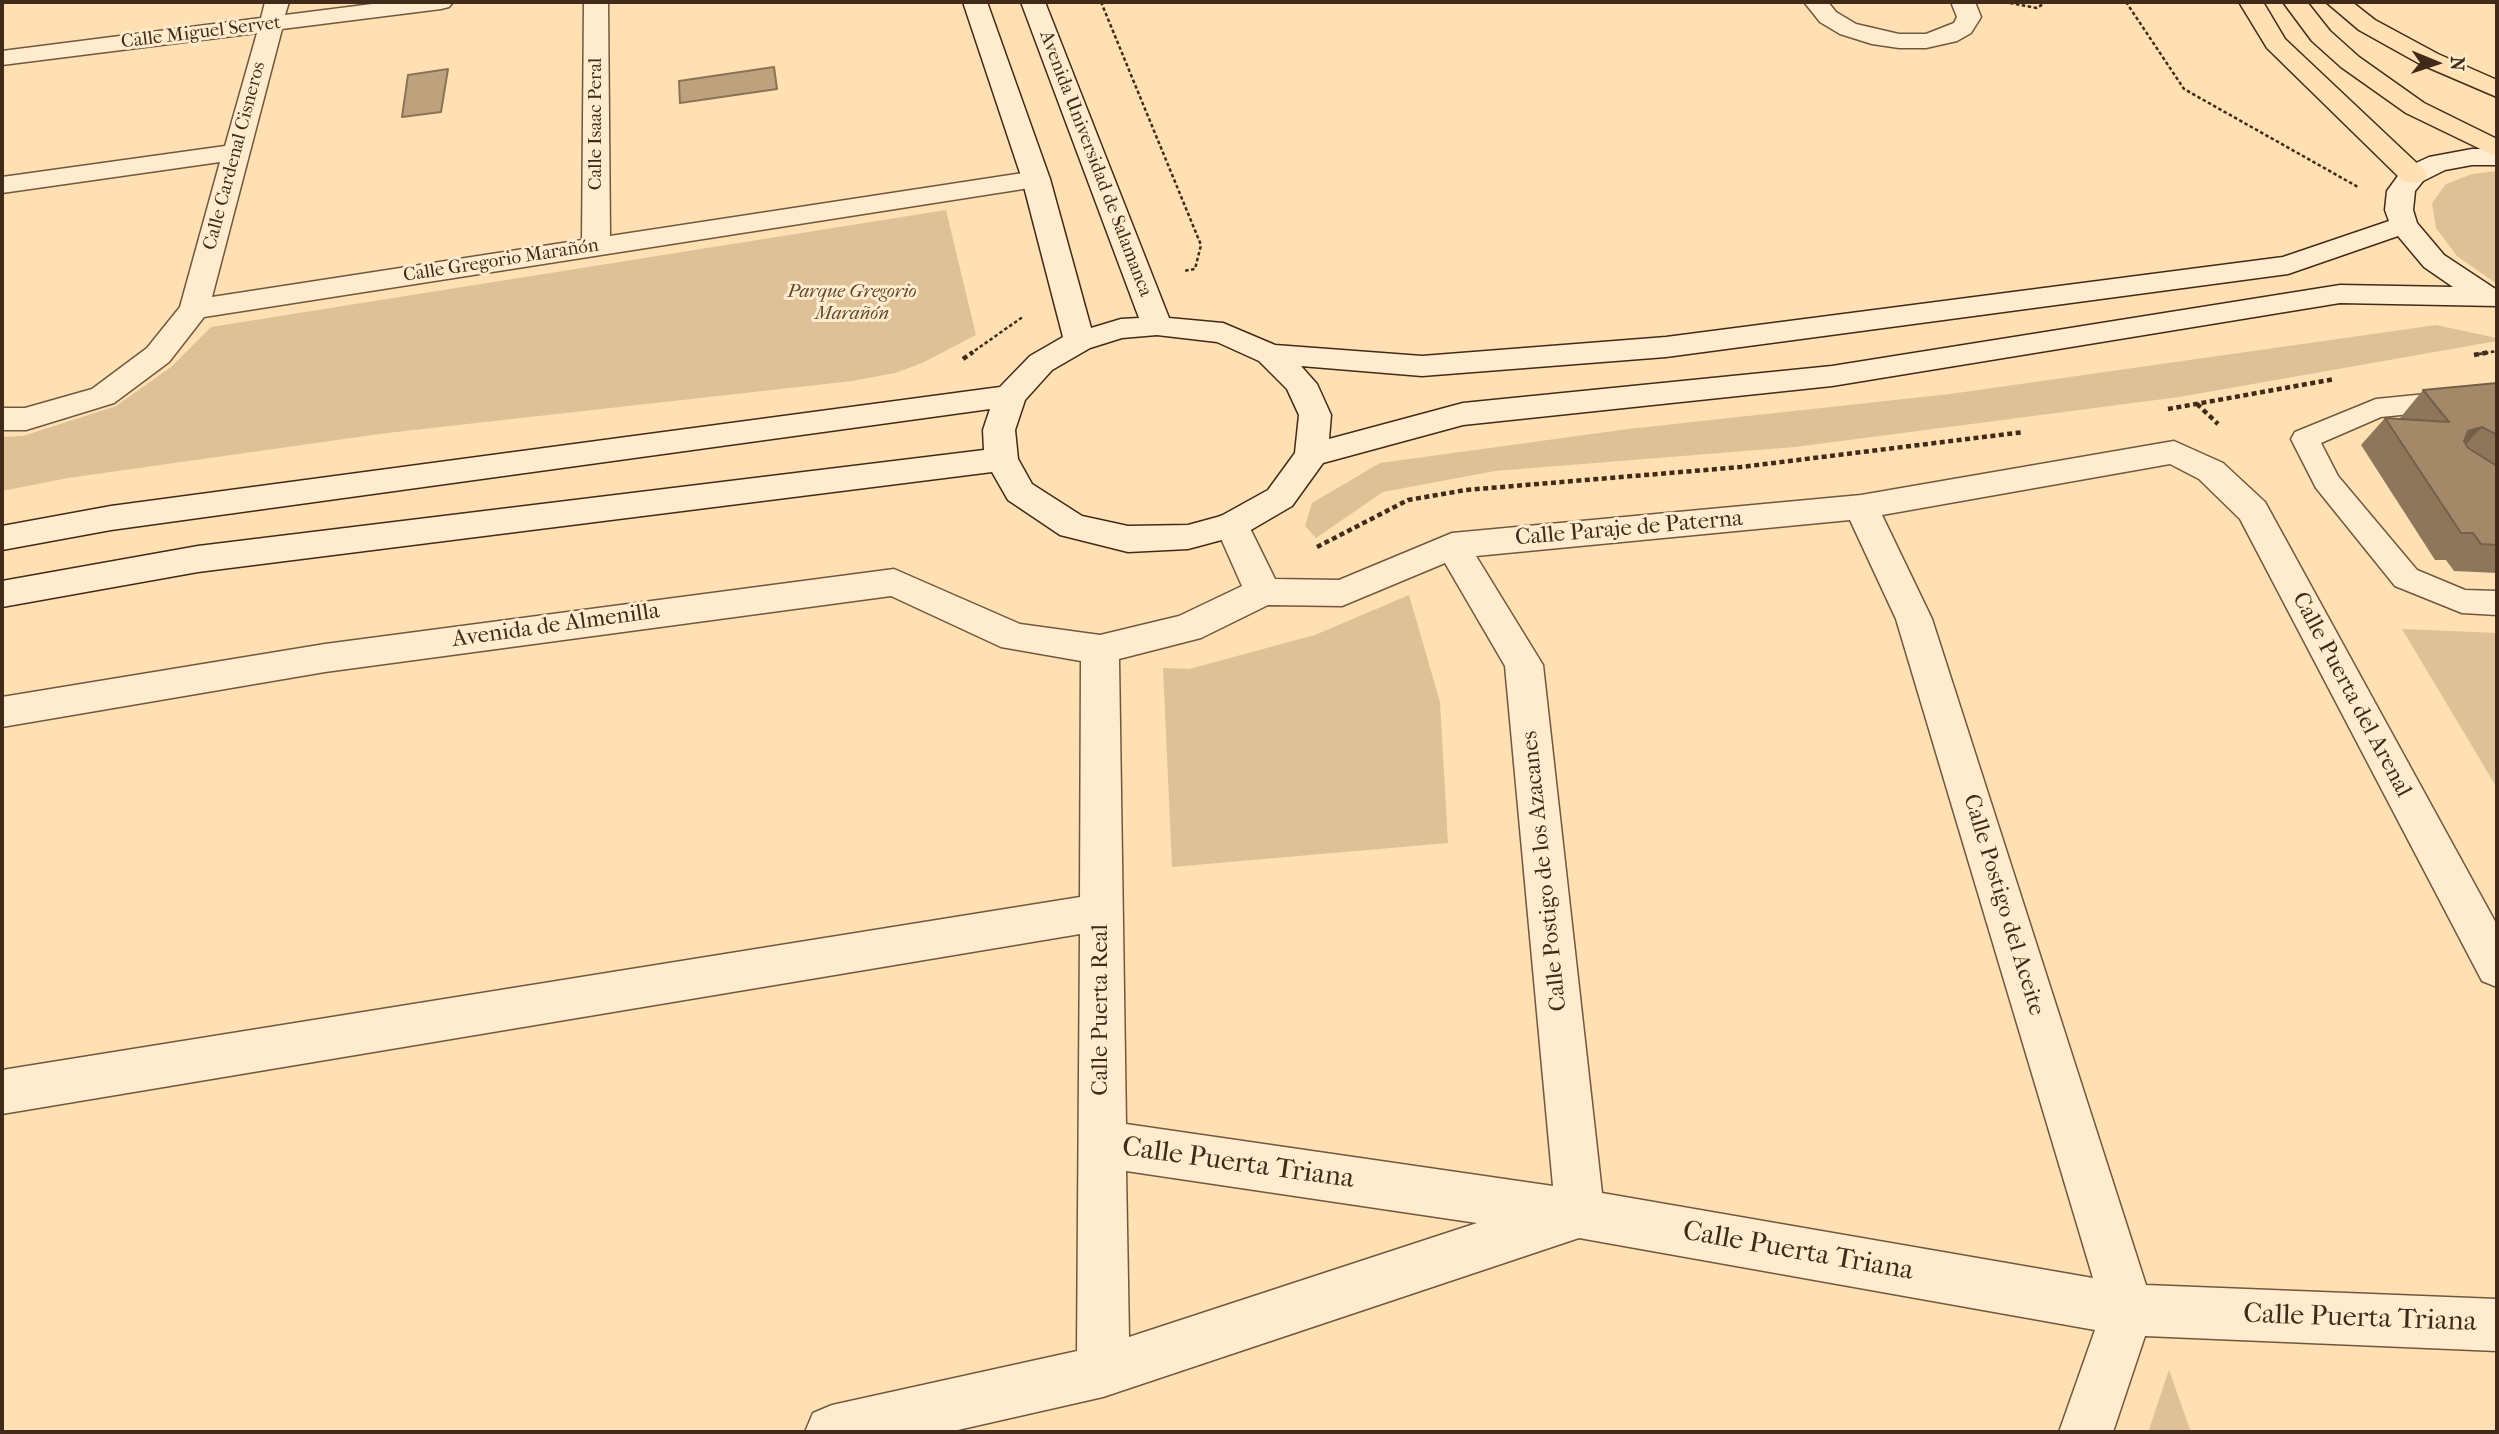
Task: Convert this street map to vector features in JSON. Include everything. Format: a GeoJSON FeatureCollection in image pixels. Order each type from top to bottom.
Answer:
{"type":"FeatureCollection","features":[{"type":"Feature","properties":{"kind":"highway"},"geometry":{"type":"LineString","coordinates":[[2251,2],[2276,43],[2413,175]]}},
{"type":"Feature","properties":{"kind":"highway"},"geometry":{"type":"LineString","coordinates":[[2295,2],[2321,36],[2350,62],[2415,108],[2497,149]]}},
{"type":"Feature","properties":{"kind":"highway"},"geometry":{"type":"LineString","coordinates":[[2339,2],[2367,25],[2429,59],[2497,89]]}},
{"type":"Feature","properties":{"kind":"street","name":"Calle Miguel Servet"},"geometry":{"type":"LineString","coordinates":[[2,58],[274,13],[441,2]]}},
{"type":"Feature","properties":{"kind":"street","name":"Calle Isaac Peral"},"geometry":{"type":"LineString","coordinates":[[596,2],[596,246]]}},
{"type":"Feature","properties":{"kind":"street"},"geometry":{"type":"LineString","coordinates":[[975,2],[1036,179],[1079,341]]}},
{"type":"Feature","properties":{"kind":"street","name":"Avenida Universidad de Salamanca"},"geometry":{"type":"LineString","coordinates":[[1033,2],[1157,326]]}},
{"type":"Feature","properties":{"kind":"street"},"geometry":{"type":"LineString","coordinates":[[1816,2],[1828,18],[1848,29],[1872,37],[1899,41],[1926,41],[1948,36],[1963,28],[1969,17],[1963,2]]}},
{"type":"Feature","properties":{"kind":"street","name":"Calle Cardenal Cisneros"},"geometry":{"type":"LineString","coordinates":[[194,309],[274,13]]}},
{"type":"Feature","properties":{"kind":"street"},"geometry":{"type":"LineString","coordinates":[[2,185],[236,152]]}},
{"type":"Feature","properties":{"kind":"street"},"geometry":{"type":"LineString","coordinates":[[2492,300],[2434,261],[2401,218],[2401,191],[2413,175],[2438,163],[2472,157],[2497,157]]}},
{"type":"Feature","properties":{"kind":"street","name":"Calle Gregorio Marañón"},"geometry":{"type":"LineString","coordinates":[[194,309],[1036,179]]}},
{"type":"Feature","properties":{"kind":"street"},"geometry":{"type":"LineString","coordinates":[[1270,354],[1301,384],[1315,415],[1311,455],[1280,498],[1231,525],[1188,537],[1128,539],[1072,526],[1020,492],[1001,458],[999,430],[1010,396],[1041,363],[1079,341],[1122,329],[1157,326],[1223,333],[1270,354],[1422,366],[1665,347],[2288,265],[2401,218]]}},
{"type":"Feature","properties":{"kind":"street"},"geometry":{"type":"LineString","coordinates":[[1311,455],[1463,414],[1832,376],[2340,294],[2492,300]]}},
{"type":"Feature","properties":{"kind":"street"},"geometry":{"type":"LineString","coordinates":[[2,419],[26,419],[103,397],[158,355],[194,309]]}},
{"type":"Feature","properties":{"kind":"street"},"geometry":{"type":"LineString","coordinates":[[2,538],[111,518],[1010,396]]}},
{"type":"Feature","properties":{"kind":"street","name":"Calle Paraje de Paterna"},"geometry":{"type":"LineString","coordinates":[[1100,649],[1188,628],[1260,586],[1342,593],[1452,546],[1861,507],[2174,452]]}},
{"type":"Feature","properties":{"kind":"street","name":"Calle Puerta del Arenal"},"geometry":{"type":"LineString","coordinates":[[2174,452],[2211,471],[2253,511],[2497,967]]}},
{"type":"Feature","properties":{"kind":"street"},"geometry":{"type":"LineString","coordinates":[[2,594],[198,559],[1001,458]]}},
{"type":"Feature","properties":{"kind":"street","name":"Calle Postigo del Aceite"},"geometry":{"type":"LineString","coordinates":[[1861,507],[1914,619],[2128,1310]]}},
{"type":"Feature","properties":{"kind":"street"},"geometry":{"type":"LineString","coordinates":[[1231,525],[1260,586]]}},
{"type":"Feature","properties":{"kind":"street","name":"Calle Postigo de los Azacanes"},"geometry":{"type":"LineString","coordinates":[[1452,546],[1524,665],[1580,1214]]}},
{"type":"Feature","properties":{"kind":"street","name":"Avenida de Almenilla"},"geometry":{"type":"LineString","coordinates":[[2,712],[325,658],[894,582],[1014,637],[1100,649]]}},
{"type":"Feature","properties":{"kind":"street","name":"Calle Puerta Real"},"geometry":{"type":"LineString","coordinates":[[1100,649],[1102,1371]]}},
{"type":"Feature","properties":{"kind":"street"},"geometry":{"type":"LineString","coordinates":[[2,1091],[1101,912]]}},
{"type":"Feature","properties":{"kind":"street","name":"Calle Puerta Triana"},"geometry":{"type":"LineString","coordinates":[[1102,1144],[1580,1214],[2128,1310],[2497,1325]]}},
{"type":"Feature","properties":{"kind":"street"},"geometry":{"type":"LineString","coordinates":[[832,1432],[1102,1371],[1580,1214]]}},
{"type":"Feature","properties":{"kind":"street"},"geometry":{"type":"LineString","coordinates":[[2086,1432],[2128,1310]]}},
{"type":"Feature","properties":{"kind":"lane"},"geometry":{"type":"LineString","coordinates":[[2497,396],[2376,408],[2305,439],[2326,481],[2406,578],[2462,601],[2497,603]]}},
{"type":"Feature","properties":{"kind":"path"},"geometry":{"type":"LineString","coordinates":[[1101,2],[1201,245],[1195,269],[1140,281]]}},
{"type":"Feature","properties":{"kind":"path"},"geometry":{"type":"LineString","coordinates":[[2005,2],[2037,8],[2046,2]]}},
{"type":"Feature","properties":{"kind":"path"},"geometry":{"type":"LineString","coordinates":[[2126,2],[2185,89],[2401,218]]}},
{"type":"Feature","properties":{"kind":"path"},"geometry":{"type":"LineString","coordinates":[[959,362],[1029,312],[1066,293]]}},
{"type":"Feature","properties":{"kind":"path"},"geometry":{"type":"LineString","coordinates":[[2470,356],[2497,351]]}},
{"type":"Feature","properties":{"kind":"path"},"geometry":{"type":"LineString","coordinates":[[2157,410],[2347,377]]}},
{"type":"Feature","properties":{"kind":"path"},"geometry":{"type":"LineString","coordinates":[[1260,586],[1408,500],[1466,490],[1741,467],[2036,430]]}},
{"type":"Feature","properties":{"kind":"green space"},"geometry":{"type":"Polygon","coordinates":[[[2497,171],[2497,284],[2457,256],[2436,228],[2432,203],[2446,184],[2472,174],[2497,171]]]}},
{"type":"Feature","properties":{"kind":"green space","name":"Parque Gregorio Marañón"},"geometry":{"type":"Polygon","coordinates":[[[946,210],[976,335],[922,363],[895,373],[852,381],[387,433],[68,478],[2,491],[2,437],[23,436],[116,406],[171,367],[211,327],[946,210]]]}},
{"type":"Feature","properties":{"kind":"green space"},"geometry":{"type":"Polygon","coordinates":[[[2436,325],[2497,338],[2497,341],[2179,397],[1795,447],[1495,471],[1383,492],[1316,538],[1305,526],[1312,503],[1380,463],[1628,429],[1950,394],[2436,325]]]}},
{"type":"Feature","properties":{"kind":"green space"},"geometry":{"type":"Polygon","coordinates":[[[1409,595],[1440,702],[1448,843],[1172,867],[1163,668],[1189,669],[1315,635],[1409,595]]]}},
{"type":"Feature","properties":{"kind":"green space"},"geometry":{"type":"Polygon","coordinates":[[[2402,629],[2497,633],[2497,788],[2402,629]]]}},
{"type":"Feature","properties":{"kind":"green space"},"geometry":{"type":"Polygon","coordinates":[[[2169,1370],[2191,1432],[2148,1432],[2169,1370]]]}},
{"type":"Feature","properties":{"kind":"shaded area"},"geometry":{"type":"Polygon","coordinates":[[[774,67],[777,89],[680,103],[679,81],[774,67]]]}},
{"type":"Feature","properties":{"kind":"shaded area"},"geometry":{"type":"Polygon","coordinates":[[[448,69],[441,112],[402,117],[408,75],[448,69]]]}},
{"type":"Feature","properties":{"kind":"building"},"geometry":{"type":"Polygon","coordinates":[[[2497,383],[2497,435],[2482,427],[2468,431],[2464,441],[2468,448],[2497,466],[2497,545],[2481,544],[2473,533],[2461,533],[2385,418],[2449,422],[2423,390],[2497,383]]]}}]}
